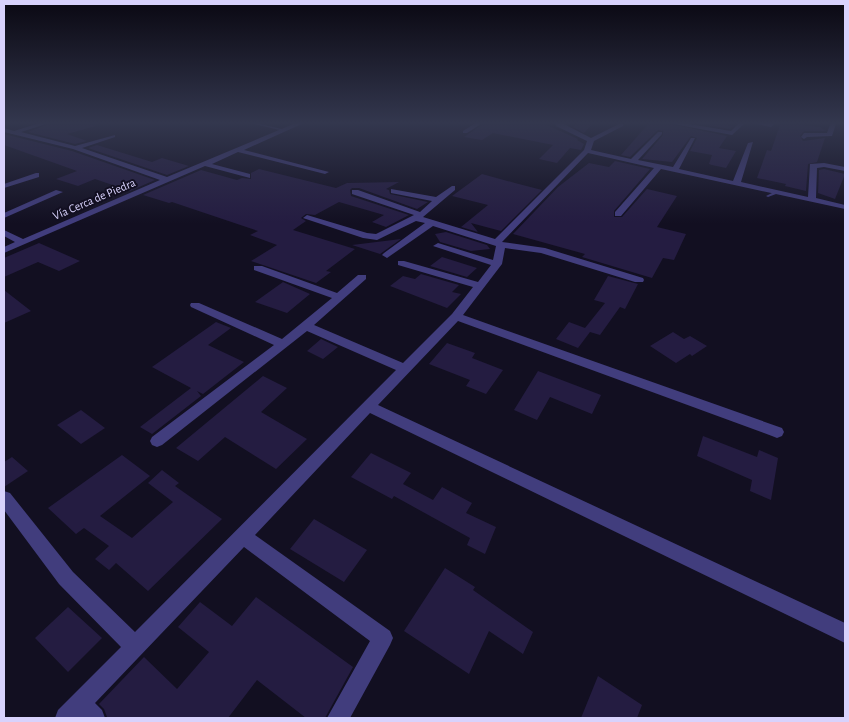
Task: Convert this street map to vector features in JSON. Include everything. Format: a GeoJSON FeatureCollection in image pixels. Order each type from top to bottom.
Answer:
{"type":"FeatureCollection","features":[{"type":"Feature","properties":{"kind":"street"},"geometry":{"type":"LineString","coordinates":[[97,156],[167,180]]}},
{"type":"Feature","properties":{"kind":"street","name":"Vía Cerca de Piedra"},"geometry":{"type":"LineString","coordinates":[[4,250],[225,156]]}},
{"type":"Feature","properties":{"kind":"street"},"geometry":{"type":"LineString","coordinates":[[260,156],[324,172]]}},
{"type":"Feature","properties":{"kind":"street"},"geometry":{"type":"LineString","coordinates":[[80,713],[135,646],[406,370],[456,316],[497,264],[499,243],[579,156]]}},
{"type":"Feature","properties":{"kind":"street"},"geometry":{"type":"LineString","coordinates":[[616,156],[632,162],[736,184],[771,194],[845,207]]}},
{"type":"Feature","properties":{"kind":"street"},"geometry":{"type":"LineString","coordinates":[[632,162],[638,156]]}},
{"type":"Feature","properties":{"kind":"street"},"geometry":{"type":"LineString","coordinates":[[674,171],[683,156]]}},
{"type":"Feature","properties":{"kind":"street"},"geometry":{"type":"LineString","coordinates":[[736,184],[746,156]]}},
{"type":"Feature","properties":{"kind":"street"},"geometry":{"type":"LineString","coordinates":[[205,164],[247,176]]}},
{"type":"Feature","properties":{"kind":"street"},"geometry":{"type":"LineString","coordinates":[[812,200],[813,166],[824,165],[845,169]]}},
{"type":"Feature","properties":{"kind":"street"},"geometry":{"type":"LineString","coordinates":[[618,214],[658,168]]}},
{"type":"Feature","properties":{"kind":"street"},"geometry":{"type":"LineString","coordinates":[[4,186],[36,174]]}},
{"type":"Feature","properties":{"kind":"street"},"geometry":{"type":"LineString","coordinates":[[307,218],[366,236],[378,237],[419,217],[452,188]]}},
{"type":"Feature","properties":{"kind":"street"},"geometry":{"type":"LineString","coordinates":[[394,190],[437,200]]}},
{"type":"Feature","properties":{"kind":"street"},"geometry":{"type":"LineString","coordinates":[[4,216],[59,192]]}},
{"type":"Feature","properties":{"kind":"street"},"geometry":{"type":"LineString","coordinates":[[355,192],[431,223],[499,243],[542,250],[639,280]]}},
{"type":"Feature","properties":{"kind":"street"},"geometry":{"type":"LineString","coordinates":[[387,255],[431,223]]}},
{"type":"Feature","properties":{"kind":"street"},"geometry":{"type":"LineString","coordinates":[[4,233],[23,242]]}},
{"type":"Feature","properties":{"kind":"street"},"geometry":{"type":"LineString","coordinates":[[438,246],[497,264]]}},
{"type":"Feature","properties":{"kind":"street"},"geometry":{"type":"LineString","coordinates":[[401,264],[481,286]]}},
{"type":"Feature","properties":{"kind":"street"},"geometry":{"type":"LineString","coordinates":[[258,268],[339,297]]}},
{"type":"Feature","properties":{"kind":"street"},"geometry":{"type":"LineString","coordinates":[[157,441],[306,326],[362,278]]}},
{"type":"Feature","properties":{"kind":"street"},"geometry":{"type":"LineString","coordinates":[[195,305],[282,344]]}},
{"type":"Feature","properties":{"kind":"street"},"geometry":{"type":"LineString","coordinates":[[456,316],[777,432]]}},
{"type":"Feature","properties":{"kind":"street"},"geometry":{"type":"LineString","coordinates":[[306,326],[406,370]]}},
{"type":"Feature","properties":{"kind":"street"},"geometry":{"type":"LineString","coordinates":[[370,407],[845,633]]}},
{"type":"Feature","properties":{"kind":"street"},"geometry":{"type":"LineString","coordinates":[[4,498],[66,578],[135,646]]}},
{"type":"Feature","properties":{"kind":"street"},"geometry":{"type":"LineString","coordinates":[[243,536],[383,638],[338,718]]}},
{"type":"Feature","properties":{"kind":"building"},"geometry":{"type":"Polygon","coordinates":[[[34,156],[85,156],[155,180],[130,191],[95,179],[78,186],[56,179],[77,171],[34,156]]]}},
{"type":"Feature","properties":{"kind":"building"},"geometry":{"type":"Polygon","coordinates":[[[111,156],[132,156],[152,162],[162,158],[189,166],[167,175],[111,156]]]}},
{"type":"Feature","properties":{"kind":"building"},"geometry":{"type":"Polygon","coordinates":[[[542,156],[563,156],[557,163],[539,159],[542,156]]]}},
{"type":"Feature","properties":{"kind":"building"},"geometry":{"type":"Polygon","coordinates":[[[645,156],[677,156],[672,162],[642,159],[645,156]]]}},
{"type":"Feature","properties":{"kind":"building"},"geometry":{"type":"Polygon","coordinates":[[[712,156],[733,156],[726,168],[709,164],[712,156]]]}},
{"type":"Feature","properties":{"kind":"building"},"geometry":{"type":"Polygon","coordinates":[[[765,156],[819,156],[817,162],[808,164],[806,191],[785,186],[786,184],[757,178],[765,156]]]}},
{"type":"Feature","properties":{"kind":"building"},"geometry":{"type":"Polygon","coordinates":[[[615,161],[650,169],[614,211],[614,217],[622,217],[647,189],[677,196],[657,227],[686,234],[674,260],[663,258],[652,278],[582,257],[585,254],[513,234],[558,187],[589,163],[609,167],[615,161]]]}},
{"type":"Feature","properties":{"kind":"building"},"geometry":{"type":"Polygon","coordinates":[[[259,169],[336,188],[347,183],[399,182],[386,189],[389,190],[390,194],[428,202],[417,209],[359,188],[352,188],[350,190],[351,196],[409,215],[386,227],[372,222],[384,215],[339,202],[315,215],[306,214],[301,218],[306,221],[293,230],[355,249],[326,271],[331,272],[316,283],[251,261],[277,245],[250,235],[258,231],[172,202],[169,203],[143,195],[201,170],[237,180],[242,178],[251,179],[251,173],[259,169]]]}},
{"type":"Feature","properties":{"kind":"building"},"geometry":{"type":"Polygon","coordinates":[[[824,169],[845,174],[835,199],[818,193],[819,170],[824,169]]]}},
{"type":"Feature","properties":{"kind":"building"},"geometry":{"type":"Polygon","coordinates":[[[482,174],[542,190],[501,231],[471,223],[478,232],[461,227],[488,205],[452,196],[482,174]]]}},
{"type":"Feature","properties":{"kind":"building"},"geometry":{"type":"Polygon","coordinates":[[[446,232],[487,245],[490,249],[471,251],[440,242],[435,234],[446,232]]]}},
{"type":"Feature","properties":{"kind":"building"},"geometry":{"type":"Polygon","coordinates":[[[401,239],[380,254],[352,245],[401,239]]]}},
{"type":"Feature","properties":{"kind":"building"},"geometry":{"type":"Polygon","coordinates":[[[39,243],[80,261],[59,271],[38,262],[4,277],[4,258],[39,243]]]}},
{"type":"Feature","properties":{"kind":"building"},"geometry":{"type":"Polygon","coordinates":[[[442,257],[477,268],[467,277],[430,266],[442,257]]]}},
{"type":"Feature","properties":{"kind":"building"},"geometry":{"type":"Polygon","coordinates":[[[421,274],[459,285],[452,292],[461,294],[447,308],[390,286],[403,276],[415,279],[421,274]]]}},
{"type":"Feature","properties":{"kind":"building"},"geometry":{"type":"Polygon","coordinates":[[[608,276],[638,284],[625,309],[620,307],[600,335],[590,332],[578,348],[556,339],[569,322],[585,328],[605,303],[594,300],[608,276]]]}},
{"type":"Feature","properties":{"kind":"building"},"geometry":{"type":"Polygon","coordinates":[[[283,282],[310,294],[287,313],[255,302],[283,282]]]}},
{"type":"Feature","properties":{"kind":"building"},"geometry":{"type":"Polygon","coordinates":[[[4,290],[31,311],[4,323],[4,290]]]}},
{"type":"Feature","properties":{"kind":"building"},"geometry":{"type":"Polygon","coordinates":[[[216,322],[231,328],[208,345],[244,362],[203,394],[197,391],[201,396],[152,434],[140,427],[191,388],[152,367],[216,322]]]}},
{"type":"Feature","properties":{"kind":"building"},"geometry":{"type":"Polygon","coordinates":[[[673,332],[684,339],[690,336],[707,346],[692,356],[690,354],[676,363],[650,346],[673,332]]]}},
{"type":"Feature","properties":{"kind":"building"},"geometry":{"type":"Polygon","coordinates":[[[321,339],[338,347],[323,359],[307,351],[321,339]]]}},
{"type":"Feature","properties":{"kind":"building"},"geometry":{"type":"Polygon","coordinates":[[[447,343],[475,353],[472,358],[503,370],[486,394],[466,386],[470,380],[429,364],[447,343]]]}},
{"type":"Feature","properties":{"kind":"building"},"geometry":{"type":"Polygon","coordinates":[[[538,371],[601,395],[592,414],[550,397],[537,420],[514,410],[538,371]]]}},
{"type":"Feature","properties":{"kind":"building"},"geometry":{"type":"Polygon","coordinates":[[[263,376],[287,388],[261,412],[307,439],[276,469],[225,437],[198,461],[176,448],[263,376]]]}},
{"type":"Feature","properties":{"kind":"building"},"geometry":{"type":"Polygon","coordinates":[[[81,410],[105,428],[81,444],[57,425],[81,410]]]}},
{"type":"Feature","properties":{"kind":"building"},"geometry":{"type":"Polygon","coordinates":[[[703,436],[757,457],[759,450],[778,458],[771,500],[750,491],[752,480],[697,456],[703,436]]]}},
{"type":"Feature","properties":{"kind":"building"},"geometry":{"type":"Polygon","coordinates":[[[371,453],[411,473],[403,484],[433,500],[442,487],[472,503],[466,513],[496,527],[485,554],[467,545],[470,538],[394,496],[392,499],[351,477],[371,453]]]}},
{"type":"Feature","properties":{"kind":"building"},"geometry":{"type":"Polygon","coordinates":[[[122,455],[150,476],[100,516],[132,538],[173,502],[148,483],[162,470],[179,483],[175,486],[222,519],[148,591],[116,563],[109,570],[95,559],[109,546],[84,528],[76,534],[48,508],[122,455]]]}},
{"type":"Feature","properties":{"kind":"building"},"geometry":{"type":"Polygon","coordinates":[[[12,457],[28,471],[4,487],[4,462],[12,457]]]}},
{"type":"Feature","properties":{"kind":"building"},"geometry":{"type":"Polygon","coordinates":[[[314,519],[367,550],[344,582],[290,549],[314,519]]]}},
{"type":"Feature","properties":{"kind":"building"},"geometry":{"type":"Polygon","coordinates":[[[445,568],[475,587],[473,590],[533,632],[523,654],[489,631],[469,674],[404,631],[445,568]]]}},
{"type":"Feature","properties":{"kind":"building"},"geometry":{"type":"Polygon","coordinates":[[[256,597],[353,667],[325,718],[306,718],[257,680],[228,718],[107,717],[104,709],[99,704],[144,657],[177,689],[209,652],[178,627],[200,602],[232,626],[256,597]]]}},
{"type":"Feature","properties":{"kind":"building"},"geometry":{"type":"Polygon","coordinates":[[[68,607],[102,638],[68,672],[35,638],[68,607]]]}},
{"type":"Feature","properties":{"kind":"building"},"geometry":{"type":"Polygon","coordinates":[[[598,676],[642,705],[637,718],[581,718],[598,676]]]}}]}
